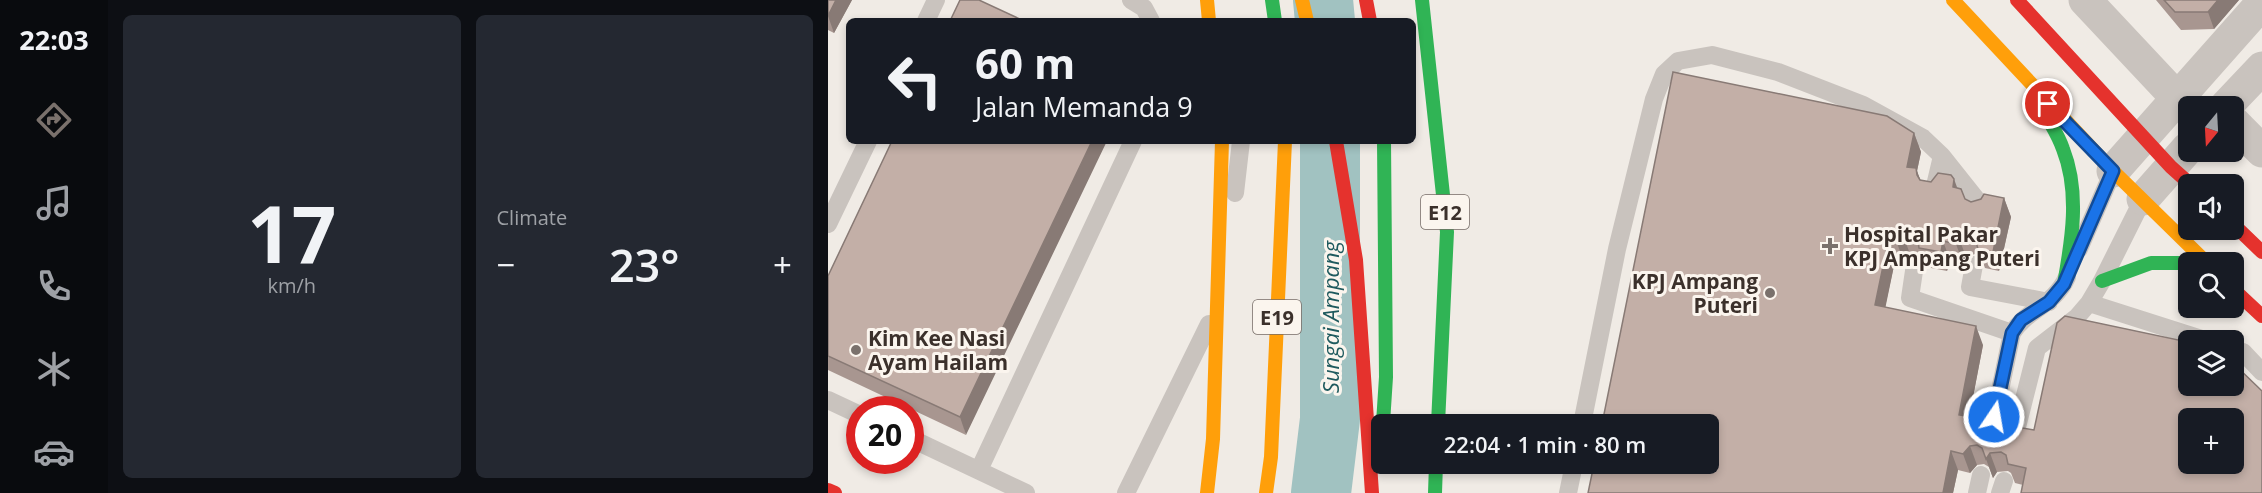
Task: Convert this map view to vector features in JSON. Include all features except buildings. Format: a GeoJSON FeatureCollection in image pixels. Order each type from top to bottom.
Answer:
{"type":"FeatureCollection","features":[{"type":"Feature","properties":{"kind":"main road"},"geometry":{"type":"LineString","coordinates":[[1207,0],[1209,18]]}},
{"type":"Feature","properties":{"kind":"main road"},"geometry":{"type":"LineString","coordinates":[[1272,0],[1275,18]]}},
{"type":"Feature","properties":{"kind":"main road"},"geometry":{"type":"LineString","coordinates":[[1302,0],[1306,18]]}},
{"type":"Feature","properties":{"kind":"main road"},"geometry":{"type":"LineString","coordinates":[[1366,0],[1369,18]]}},
{"type":"Feature","properties":{"kind":"main road","name":"E12"},"geometry":{"type":"LineString","coordinates":[[1422,0],[1448,232],[1439,414]]}},
{"type":"Feature","properties":{"kind":"main road"},"geometry":{"type":"LineString","coordinates":[[1953,0],[2032,87],[2196,252]]}},
{"type":"Feature","properties":{"kind":"main road"},"geometry":{"type":"LineString","coordinates":[[2017,0],[2143,136],[2183,166]]}},
{"type":"Feature","properties":{"kind":"main road"},"geometry":{"type":"LineString","coordinates":[[2032,87],[2064,152],[2074,190],[2073,229],[2064,284]]}},
{"type":"Feature","properties":{"kind":"main road"},"geometry":{"type":"LineString","coordinates":[[1207,493],[1214,440],[1222,144]]}},
{"type":"Feature","properties":{"kind":"main road","name":"E19"},"geometry":{"type":"LineString","coordinates":[[1266,493],[1271,457],[1285,144]]}},
{"type":"Feature","properties":{"kind":"main road"},"geometry":{"type":"LineString","coordinates":[[1337,144],[1356,260],[1372,493]]}},
{"type":"Feature","properties":{"kind":"main road"},"geometry":{"type":"LineString","coordinates":[[1384,144],[1386,377],[1384,414]]}},
{"type":"Feature","properties":{"kind":"main road"},"geometry":{"type":"LineString","coordinates":[[2244,235],[2262,252]]}},
{"type":"Feature","properties":{"kind":"main road"},"geometry":{"type":"LineString","coordinates":[[2102,281],[2151,263],[2178,263]]}},
{"type":"Feature","properties":{"kind":"main road"},"geometry":{"type":"LineString","coordinates":[[2244,299],[2262,316]]}},
{"type":"Feature","properties":{"kind":"main road"},"geometry":{"type":"LineString","coordinates":[[1378,493],[1380,474]]}},
{"type":"Feature","properties":{"kind":"main road"},"geometry":{"type":"LineString","coordinates":[[1435,493],[1436,474]]}},
{"type":"Feature","properties":{"kind":"main road"},"geometry":{"type":"LineString","coordinates":[[828,490],[835,493]]}},
{"type":"Feature","properties":{"kind":"street"},"geometry":{"type":"LineString","coordinates":[[2085,0],[2177,98]]}},
{"type":"Feature","properties":{"kind":"street"},"geometry":{"type":"LineString","coordinates":[[2113,171],[2262,3]]}},
{"type":"Feature","properties":{"kind":"street"},"geometry":{"type":"LineString","coordinates":[[2235,96],[2262,68]]}},
{"type":"Feature","properties":{"kind":"street"},"geometry":{"type":"LineString","coordinates":[[2244,133],[2262,151]]}},
{"type":"Feature","properties":{"kind":"street"},"geometry":{"type":"LineString","coordinates":[[2143,199],[2183,166]]}},
{"type":"Feature","properties":{"kind":"lane"},"geometry":{"type":"LineString","coordinates":[[927,18],[936,0]]}},
{"type":"Feature","properties":{"kind":"lane"},"geometry":{"type":"LineString","coordinates":[[1131,0],[1144,8],[1149,18]]}},
{"type":"Feature","properties":{"kind":"lane"},"geometry":{"type":"LineString","coordinates":[[1584,414],[1617,249],[1654,99],[1664,74],[1678,61],[1712,55],[1778,72],[1863,105],[1923,138],[1942,156],[1977,200],[1980,210]]}},
{"type":"Feature","properties":{"kind":"lane"},"geometry":{"type":"LineString","coordinates":[[828,224],[867,144]]}},
{"type":"Feature","properties":{"kind":"lane"},"geometry":{"type":"LineString","coordinates":[[979,470],[1132,144]]}},
{"type":"Feature","properties":{"kind":"lane"},"geometry":{"type":"LineString","coordinates":[[1126,493],[1225,292],[1240,144]]}},
{"type":"Feature","properties":{"kind":"lane"},"geometry":{"type":"LineString","coordinates":[[1934,190],[1942,156]]}},
{"type":"Feature","properties":{"kind":"lane"},"geometry":{"type":"LineString","coordinates":[[1990,438],[2012,333],[2021,320],[2049,302],[2064,284],[2113,171]]}},
{"type":"Feature","properties":{"kind":"lane"},"geometry":{"type":"LineString","coordinates":[[2013,443],[2037,348],[2077,317],[2089,303],[2143,199]]}},
{"type":"Feature","properties":{"kind":"lane"},"geometry":{"type":"LineString","coordinates":[[1915,264],[1910,298],[2012,333]]}},
{"type":"Feature","properties":{"kind":"lane"},"geometry":{"type":"LineString","coordinates":[[1974,265],[1970,287],[2049,302]]}},
{"type":"Feature","properties":{"kind":"lane"},"geometry":{"type":"LineString","coordinates":[[2089,303],[2178,331]]}},
{"type":"Feature","properties":{"kind":"lane"},"geometry":{"type":"LineString","coordinates":[[2244,353],[2262,372]]}},
{"type":"Feature","properties":{"kind":"lane"},"geometry":{"type":"LineString","coordinates":[[828,400],[846,408]]}},
{"type":"Feature","properties":{"kind":"lane"},"geometry":{"type":"LineString","coordinates":[[924,444],[1026,493]]}},
{"type":"Feature","properties":{"kind":"lane"},"geometry":{"type":"LineString","coordinates":[[1568,493],[1572,474]]}},
{"type":"Feature","properties":{"kind":"waterway","name":"Sungai Ampang"},"geometry":{"type":"LineString","coordinates":[[1323,0],[1325,18]]}},
{"type":"Feature","properties":{"kind":"waterway","name":"Sungai Ampang"},"geometry":{"type":"LineString","coordinates":[[1321,493],[1330,419],[1330,144]]}},
{"type":"Feature","properties":{"kind":"traffic: fast"},"geometry":{"type":"LineString","coordinates":[[1272,0],[1275,18]]}},
{"type":"Feature","properties":{"kind":"traffic: fast"},"geometry":{"type":"LineString","coordinates":[[1422,0],[1447,232],[1438,414]]}},
{"type":"Feature","properties":{"kind":"traffic: fast"},"geometry":{"type":"LineString","coordinates":[[2046,115],[2068,165],[2073,199],[2072,233],[2064,284]]}},
{"type":"Feature","properties":{"kind":"traffic: fast"},"geometry":{"type":"LineString","coordinates":[[1384,144],[1386,377],[1384,414]]}},
{"type":"Feature","properties":{"kind":"traffic: fast"},"geometry":{"type":"LineString","coordinates":[[2102,281],[2151,263],[2178,263]]}},
{"type":"Feature","properties":{"kind":"traffic: fast"},"geometry":{"type":"LineString","coordinates":[[1435,493],[1436,474]]}},
{"type":"Feature","properties":{"kind":"traffic: slow"},"geometry":{"type":"LineString","coordinates":[[1207,0],[1209,18]]}},
{"type":"Feature","properties":{"kind":"traffic: slow"},"geometry":{"type":"LineString","coordinates":[[1302,0],[1306,18]]}},
{"type":"Feature","properties":{"kind":"traffic: slow"},"geometry":{"type":"LineString","coordinates":[[1953,0],[2113,171],[2196,252]]}},
{"type":"Feature","properties":{"kind":"traffic: slow"},"geometry":{"type":"LineString","coordinates":[[1207,493],[1213,439],[1222,144]]}},
{"type":"Feature","properties":{"kind":"traffic: slow"},"geometry":{"type":"LineString","coordinates":[[1266,493],[1271,457],[1285,144]]}},
{"type":"Feature","properties":{"kind":"traffic: jam"},"geometry":{"type":"LineString","coordinates":[[1366,0],[1369,18]]}},
{"type":"Feature","properties":{"kind":"traffic: jam"},"geometry":{"type":"LineString","coordinates":[[2017,0],[2179,174]]}},
{"type":"Feature","properties":{"kind":"traffic: jam"},"geometry":{"type":"LineString","coordinates":[[1337,144],[1356,260],[1372,493]]}},
{"type":"Feature","properties":{"kind":"traffic: jam"},"geometry":{"type":"LineString","coordinates":[[2244,235],[2262,252]]}},
{"type":"Feature","properties":{"kind":"traffic: jam"},"geometry":{"type":"LineString","coordinates":[[2244,299],[2262,316]]}},
{"type":"Feature","properties":{"kind":"traffic: jam"},"geometry":{"type":"LineString","coordinates":[[828,490],[835,493]]}},
{"type":"Feature","properties":{"kind":"place","name":"Hospital Pakar KPJ Ampang Puteri"},"geometry":{"type":"Point","coordinates":[1830,246]}},
{"type":"Feature","properties":{"kind":"place","name":"KPJ Ampang Puteri"},"geometry":{"type":"Point","coordinates":[1770,293]}},
{"type":"Feature","properties":{"kind":"place","name":"Kim Kee Nasi Ayam Hailam"},"geometry":{"type":"Point","coordinates":[856,350]}},
{"type":"Feature","properties":{"kind":"route"},"geometry":{"type":"LineString","coordinates":[[1994,417],[2012,333],[2021,320],[2049,302],[2064,284],[2113,171],[2048,104]]}}]}
